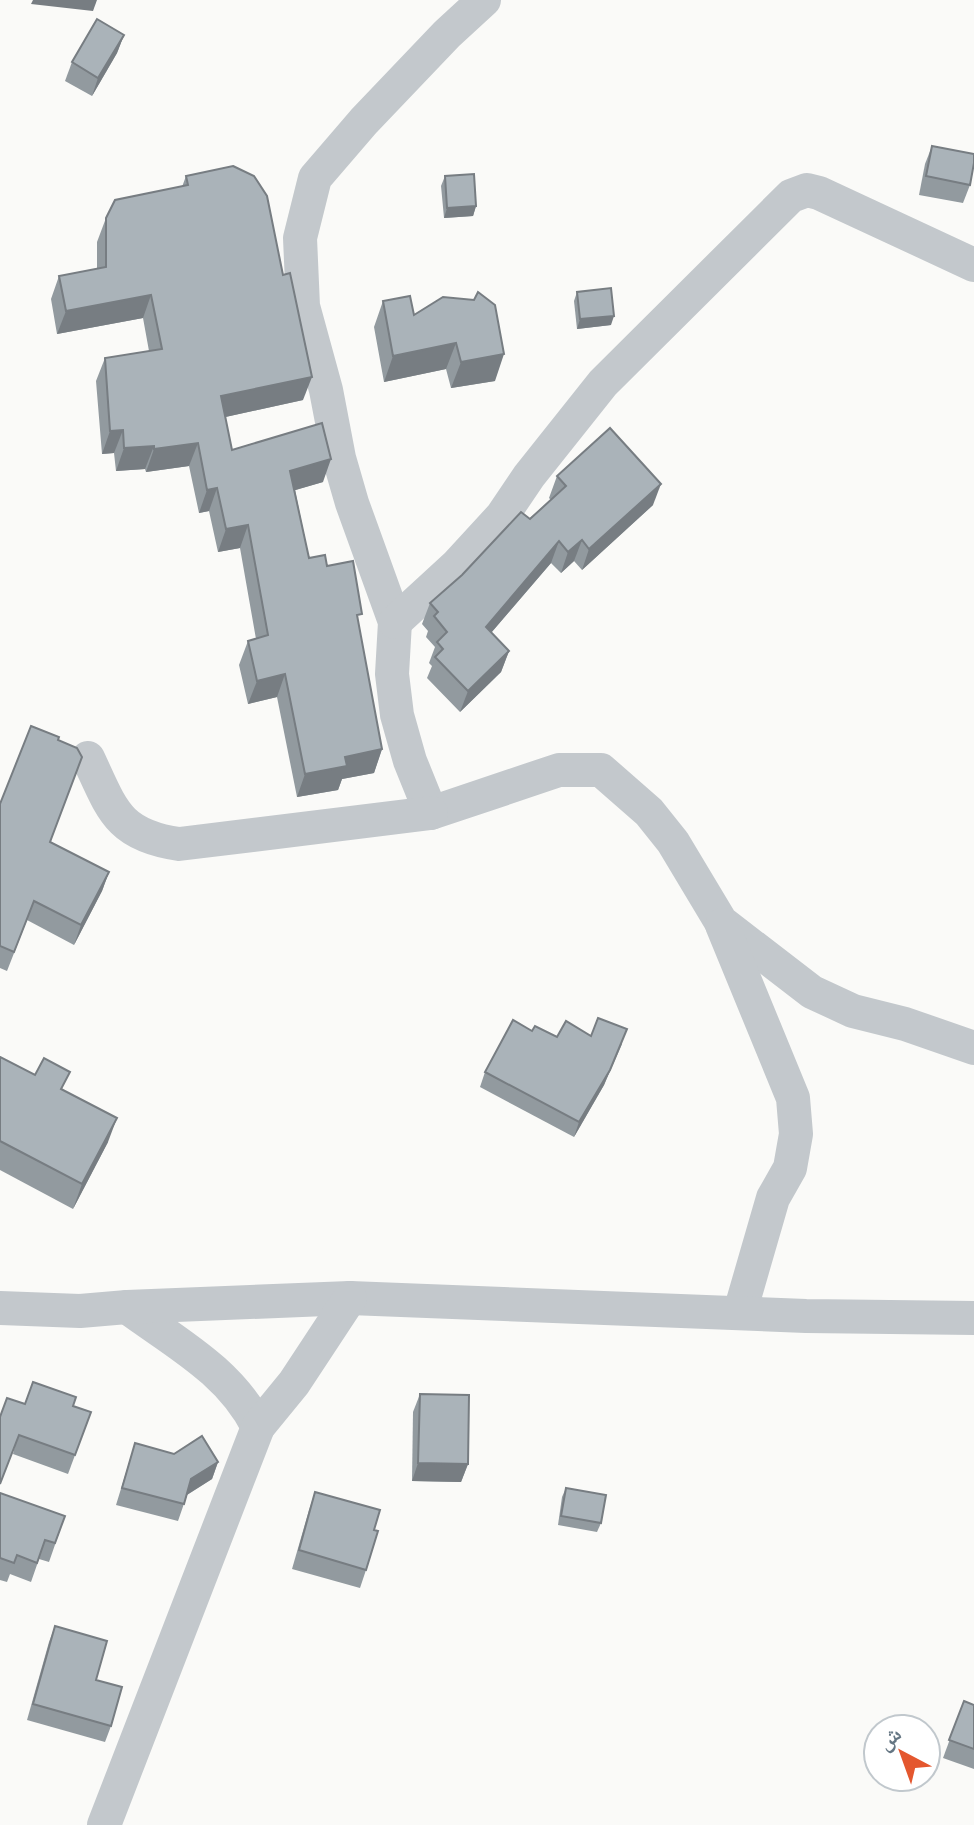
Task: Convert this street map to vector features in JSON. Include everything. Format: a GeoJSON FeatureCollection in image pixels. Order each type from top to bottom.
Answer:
{"type":"FeatureCollection","features":[{"type":"Feature","properties":{"kind":"street"},"geometry":{"type":"LineString","coordinates":[[431,813],[410,761],[397,715],[392,674],[395,622],[352,503],[303,306],[300,238],[315,178],[374,110],[484,0]]}},
{"type":"Feature","properties":{"kind":"street"},"geometry":{"type":"LineString","coordinates":[[395,622],[457,565],[502,516],[529,476],[603,383],[791,196],[807,190],[819,193],[974,265]]}},
{"type":"Feature","properties":{"kind":"street"},"geometry":{"type":"LineString","coordinates":[[88,758],[113,811],[137,833],[154,840],[179,844],[431,813],[559,770],[601,770],[649,812],[673,842],[721,922],[793,1098],[796,1134],[790,1168],[773,1198],[740,1312]]}},
{"type":"Feature","properties":{"kind":"street"},"geometry":{"type":"LineString","coordinates":[[721,922],[812,992],[853,1011],[905,1024],[974,1048]]}},
{"type":"Feature","properties":{"kind":"street"},"geometry":{"type":"LineString","coordinates":[[104,1825],[258,1427],[294,1383],[350,1298]]}},
{"type":"Feature","properties":{"kind":"street"},"geometry":{"type":"LineString","coordinates":[[0,1308],[80,1311],[350,1298],[806,1316],[974,1318]]}},
{"type":"Feature","properties":{"kind":"street"},"geometry":{"type":"LineString","coordinates":[[127,1307],[225,1378],[258,1427]]}},
{"type":"Feature","properties":{"kind":"building"},"geometry":{"type":"Polygon","coordinates":[[[97,19],[124,35],[98,78],[72,62],[97,19]]]}},
{"type":"Feature","properties":{"kind":"building"},"geometry":{"type":"Polygon","coordinates":[[[932,146],[974,154],[970,185],[926,176],[932,146]]]}},
{"type":"Feature","properties":{"kind":"building"},"geometry":{"type":"Polygon","coordinates":[[[233,166],[254,176],[267,196],[283,275],[290,273],[312,377],[221,396],[232,450],[322,423],[331,459],[290,471],[309,558],[325,555],[327,566],[353,561],[362,614],[357,615],[382,749],[345,757],[347,766],[305,774],[285,674],[257,681],[248,641],[268,635],[248,525],[226,529],[217,488],[207,490],[198,443],[154,449],[154,446],[124,448],[123,430],[110,431],[105,358],[162,349],[151,295],[66,311],[59,276],[106,267],[106,218],[115,200],[188,185],[186,176],[233,166]]]}},
{"type":"Feature","properties":{"kind":"building"},"geometry":{"type":"Polygon","coordinates":[[[474,174],[476,206],[447,208],[445,176],[474,174]]]}},
{"type":"Feature","properties":{"kind":"building"},"geometry":{"type":"Polygon","coordinates":[[[611,288],[614,316],[580,319],[577,292],[611,288]]]}},
{"type":"Feature","properties":{"kind":"building"},"geometry":{"type":"Polygon","coordinates":[[[478,292],[495,305],[504,354],[461,362],[456,343],[393,356],[383,301],[410,296],[414,315],[443,297],[474,300],[478,292]]]}},
{"type":"Feature","properties":{"kind":"building"},"geometry":{"type":"Polygon","coordinates":[[[610,428],[661,484],[589,549],[582,540],[568,552],[559,541],[486,627],[509,651],[468,691],[435,657],[443,649],[437,642],[447,632],[434,616],[438,612],[430,603],[462,575],[521,512],[530,519],[566,486],[557,476],[610,428]]]}},
{"type":"Feature","properties":{"kind":"building"},"geometry":{"type":"Polygon","coordinates":[[[31,726],[59,737],[58,740],[77,748],[82,757],[50,842],[109,872],[81,925],[34,901],[14,952],[0,946],[0,804],[31,726]]]}},
{"type":"Feature","properties":{"kind":"building"},"geometry":{"type":"Polygon","coordinates":[[[598,1018],[627,1029],[610,1070],[579,1122],[485,1072],[513,1020],[532,1031],[535,1026],[557,1037],[566,1021],[591,1036],[598,1018]]]}},
{"type":"Feature","properties":{"kind":"building"},"geometry":{"type":"Polygon","coordinates":[[[0,1057],[35,1075],[44,1058],[70,1072],[61,1089],[117,1118],[82,1184],[0,1141],[0,1057]]]}},
{"type":"Feature","properties":{"kind":"building"},"geometry":{"type":"Polygon","coordinates":[[[33,1382],[76,1397],[73,1406],[91,1412],[75,1455],[19,1435],[0,1484],[0,1417],[7,1398],[25,1404],[33,1382]]]}},
{"type":"Feature","properties":{"kind":"building"},"geometry":{"type":"Polygon","coordinates":[[[420,1394],[469,1395],[468,1464],[418,1463],[420,1394]]]}},
{"type":"Feature","properties":{"kind":"building"},"geometry":{"type":"Polygon","coordinates":[[[202,1436],[218,1462],[191,1479],[184,1504],[122,1488],[135,1443],[174,1454],[202,1436]]]}},
{"type":"Feature","properties":{"kind":"building"},"geometry":{"type":"Polygon","coordinates":[[[566,1488],[606,1495],[601,1523],[561,1516],[566,1488]]]}},
{"type":"Feature","properties":{"kind":"building"},"geometry":{"type":"Polygon","coordinates":[[[315,1492],[380,1510],[374,1530],[378,1531],[366,1570],[299,1550],[315,1492]]]}},
{"type":"Feature","properties":{"kind":"building"},"geometry":{"type":"Polygon","coordinates":[[[0,1493],[65,1516],[55,1543],[45,1540],[37,1563],[17,1555],[14,1563],[0,1558],[0,1493]]]}},
{"type":"Feature","properties":{"kind":"building"},"geometry":{"type":"Polygon","coordinates":[[[55,1626],[107,1641],[96,1680],[122,1687],[111,1726],[33,1704],[55,1626]]]}},
{"type":"Feature","properties":{"kind":"building"},"geometry":{"type":"Polygon","coordinates":[[[964,1701],[974,1705],[974,1749],[949,1740],[964,1701]]]}}]}
